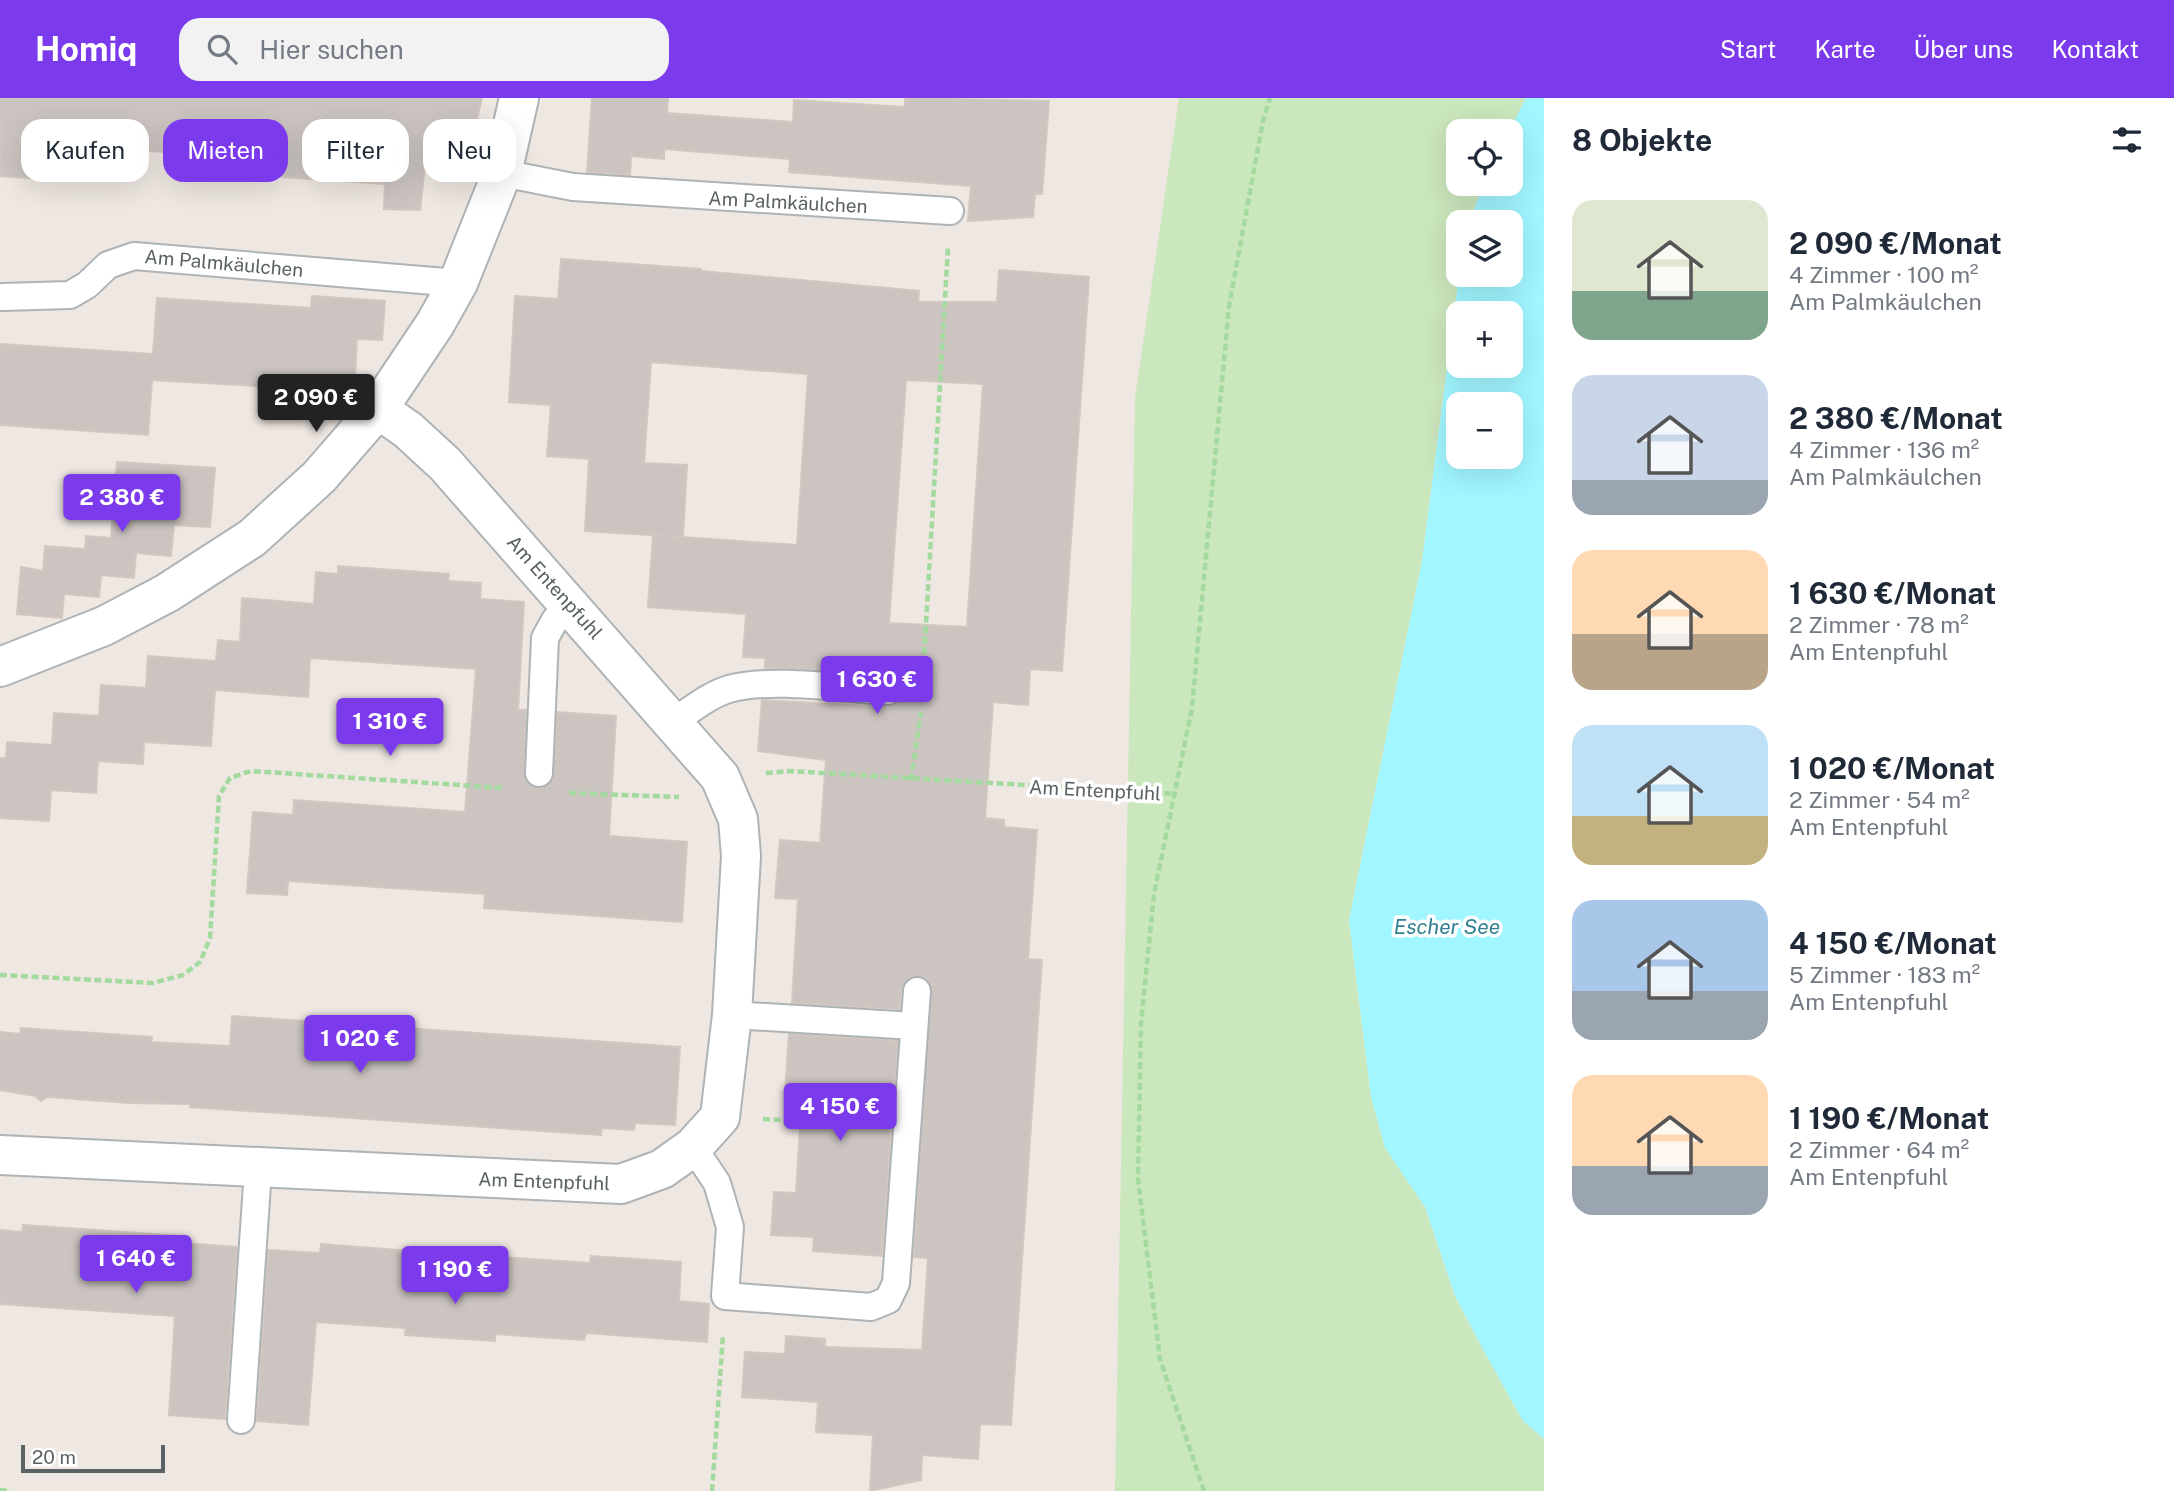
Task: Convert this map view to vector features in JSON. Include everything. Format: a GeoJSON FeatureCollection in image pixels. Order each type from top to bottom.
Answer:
{"type":"FeatureCollection","features":[{"type":"Feature","properties":{"kind":"street"},"geometry":{"type":"LineString","coordinates":[[514,119],[519,98]]}},
{"type":"Feature","properties":{"kind":"street"},"geometry":{"type":"LineString","coordinates":[[0,667],[115,621],[167,593],[252,538],[319,477],[377,408],[435,324],[458,283],[498,182]]}},
{"type":"Feature","properties":{"kind":"street","name":"Am Entenpfuhl"},"geometry":{"type":"LineString","coordinates":[[0,1155],[258,1170],[621,1184],[662,1169],[693,1147],[720,1116],[732,1015],[741,856],[738,819],[725,785],[570,603],[445,464],[408,430],[377,408]]}},
{"type":"Feature","properties":{"kind":"lane","name":"Am Palmkäulchen"},"geometry":{"type":"LineString","coordinates":[[516,176],[573,187],[950,211]]}},
{"type":"Feature","properties":{"kind":"lane","name":"Am Palmkäulchen"},"geometry":{"type":"LineString","coordinates":[[3,297],[70,295],[87,285],[108,265],[134,256],[458,283]]}},
{"type":"Feature","properties":{"kind":"lane"},"geometry":{"type":"LineString","coordinates":[[539,773],[545,638],[555,620],[570,603]]}},
{"type":"Feature","properties":{"kind":"lane"},"geometry":{"type":"LineString","coordinates":[[673,722],[710,697],[730,689],[759,684],[888,691]]}},
{"type":"Feature","properties":{"kind":"lane"},"geometry":{"type":"LineString","coordinates":[[693,1147],[717,1183],[730,1227],[725,1296],[871,1307],[888,1300],[896,1283],[917,991]]}},
{"type":"Feature","properties":{"kind":"lane"},"geometry":{"type":"LineString","coordinates":[[732,1015],[914,1026]]}},
{"type":"Feature","properties":{"kind":"lane"},"geometry":{"type":"LineString","coordinates":[[241,1420],[258,1170]]}},
{"type":"Feature","properties":{"kind":"path"},"geometry":{"type":"LineString","coordinates":[[1204,1491],[1160,1359],[1138,1179],[1142,1010],[1154,894],[1177,794],[1192,708],[1229,306],[1263,121],[1270,98]]}},
{"type":"Feature","properties":{"kind":"path"},"geometry":{"type":"LineString","coordinates":[[923,678],[950,211]]}},
{"type":"Feature","properties":{"kind":"path"},"geometry":{"type":"LineString","coordinates":[[911,780],[922,703]]}},
{"type":"Feature","properties":{"kind":"path"},"geometry":{"type":"LineString","coordinates":[[0,975],[153,983],[183,975],[200,962],[210,938],[219,796],[230,778],[251,771],[510,789]]}},
{"type":"Feature","properties":{"kind":"path","name":"Am Entenpfuhl"},"geometry":{"type":"LineString","coordinates":[[725,785],[791,771],[1177,794]]}},
{"type":"Feature","properties":{"kind":"path"},"geometry":{"type":"LineString","coordinates":[[565,792],[660,799],[725,785]]}},
{"type":"Feature","properties":{"kind":"path"},"geometry":{"type":"LineString","coordinates":[[720,1116],[906,1127]]}},
{"type":"Feature","properties":{"kind":"path"},"geometry":{"type":"LineString","coordinates":[[712,1491],[725,1296]]}},
{"type":"Feature","properties":{"kind":"path"},"geometry":{"type":"LineString","coordinates":[[0,1490],[11,1491]]}},
{"type":"Feature","properties":{"kind":"green space"},"geometry":{"type":"Polygon","coordinates":[[[1179,98],[1526,98],[1515,119],[1446,119],[1446,196],[1479,196],[1474,210],[1446,210],[1446,287],[1457,287],[1456,301],[1446,301],[1446,375],[1422,561],[1349,920],[1371,1097],[1385,1147],[1425,1207],[1455,1296],[1485,1353],[1523,1421],[1544,1439],[1544,1491],[1115,1491],[1135,398],[1179,98]]]}},
{"type":"Feature","properties":{"kind":"water","name":"Escher See"},"geometry":{"type":"Polygon","coordinates":[[[1526,98],[1544,98],[1544,1439],[1523,1421],[1485,1353],[1455,1296],[1425,1207],[1385,1148],[1371,1097],[1349,920],[1422,561],[1446,375],[1446,378],[1523,378],[1523,301],[1456,301],[1457,287],[1523,287],[1523,210],[1474,210],[1479,196],[1523,196],[1523,119],[1515,119],[1526,98]]]}},
{"type":"Feature","properties":{"kind":"building"},"geometry":{"type":"Polygon","coordinates":[[[0,98],[482,98],[477,119],[423,119],[423,182],[420,210],[384,209],[385,184],[356,182],[409,182],[409,119],[302,119],[302,178],[288,177],[288,119],[163,119],[163,152],[149,151],[149,119],[21,119],[21,178],[0,176],[0,98]]]}},
{"type":"Feature","properties":{"kind":"building"},"geometry":{"type":"Polygon","coordinates":[[[592,98],[668,98],[667,113],[793,122],[794,100],[905,107],[905,98],[1049,101],[1042,194],[1035,194],[1033,217],[968,221],[971,186],[789,172],[790,159],[664,149],[664,159],[631,156],[630,175],[587,172],[592,98]]]}},
{"type":"Feature","properties":{"kind":"building"},"geometry":{"type":"Polygon","coordinates":[[[561,259],[701,269],[919,291],[918,302],[997,302],[999,270],[1089,277],[1062,671],[1030,669],[1028,705],[993,702],[985,818],[1004,820],[1004,827],[1037,830],[1028,959],[1042,960],[1011,1425],[980,1424],[978,1459],[922,1455],[921,1480],[870,1491],[873,1435],[816,1432],[818,1402],[742,1397],[745,1352],[785,1354],[786,1336],[825,1339],[825,1347],[922,1350],[928,1258],[914,1257],[931,985],[925,978],[910,977],[901,989],[900,1009],[792,1003],[798,899],[775,898],[780,840],[820,843],[826,760],[758,751],[762,700],[888,707],[901,700],[902,685],[889,675],[765,668],[765,658],[743,657],[746,614],[648,607],[653,535],[585,531],[589,459],[547,456],[551,405],[509,402],[515,296],[558,299],[561,259]],[[651,362],[644,463],[687,465],[683,537],[797,545],[808,374],[651,362]],[[906,380],[889,623],[967,627],[983,384],[906,380]]]}},
{"type":"Feature","properties":{"kind":"building"},"geometry":{"type":"Polygon","coordinates":[[[312,296],[385,301],[382,340],[357,339],[355,376],[306,373],[305,389],[152,380],[148,435],[0,425],[0,344],[153,354],[157,298],[311,308],[312,296]]]}},
{"type":"Feature","properties":{"kind":"building"},"geometry":{"type":"Polygon","coordinates":[[[117,462],[215,468],[210,527],[174,525],[171,556],[136,553],[134,578],[101,575],[99,597],[64,594],[62,618],[17,614],[21,567],[43,571],[45,546],[85,549],[86,536],[111,538],[117,462]]]}},
{"type":"Feature","properties":{"kind":"building"},"geometry":{"type":"Polygon","coordinates":[[[338,566],[449,574],[448,581],[481,583],[480,599],[524,602],[518,710],[526,710],[525,780],[538,789],[553,781],[557,712],[616,716],[609,836],[687,842],[682,922],[484,908],[485,894],[288,881],[287,895],[247,893],[253,812],[293,815],[294,800],[465,812],[476,669],[310,658],[308,697],[215,690],[211,746],[144,742],[143,764],[98,761],[96,793],[51,790],[49,821],[0,818],[0,758],[6,758],[7,742],[52,745],[54,713],[99,716],[101,685],[146,688],[148,656],[216,661],[218,640],[240,642],[242,598],[314,604],[316,572],[338,574],[338,566]]]}},
{"type":"Feature","properties":{"kind":"building"},"geometry":{"type":"Polygon","coordinates":[[[232,1016],[680,1047],[675,1125],[635,1123],[634,1130],[602,1128],[601,1135],[190,1107],[190,1104],[48,1097],[41,1101],[35,1096],[0,1090],[0,1032],[20,1034],[21,1028],[152,1037],[151,1042],[230,1046],[232,1016]]]}},
{"type":"Feature","properties":{"kind":"building"},"geometry":{"type":"Polygon","coordinates":[[[789,1034],[898,1041],[882,1256],[813,1251],[814,1237],[771,1235],[774,1192],[796,1193],[802,1095],[785,1093],[789,1034]]]}},
{"type":"Feature","properties":{"kind":"building"},"geometry":{"type":"Polygon","coordinates":[[[23,1225],[181,1236],[181,1243],[237,1247],[225,1419],[169,1415],[175,1316],[0,1304],[0,1230],[22,1232],[23,1225]]]}},
{"type":"Feature","properties":{"kind":"building"},"geometry":{"type":"Polygon","coordinates":[[[321,1244],[411,1251],[411,1257],[500,1264],[501,1257],[590,1263],[591,1256],[681,1262],[679,1301],[709,1304],[707,1342],[586,1333],[584,1340],[495,1334],[495,1341],[405,1335],[406,1328],[316,1322],[308,1425],[257,1421],[268,1250],[320,1253],[321,1244]]]}}]}
